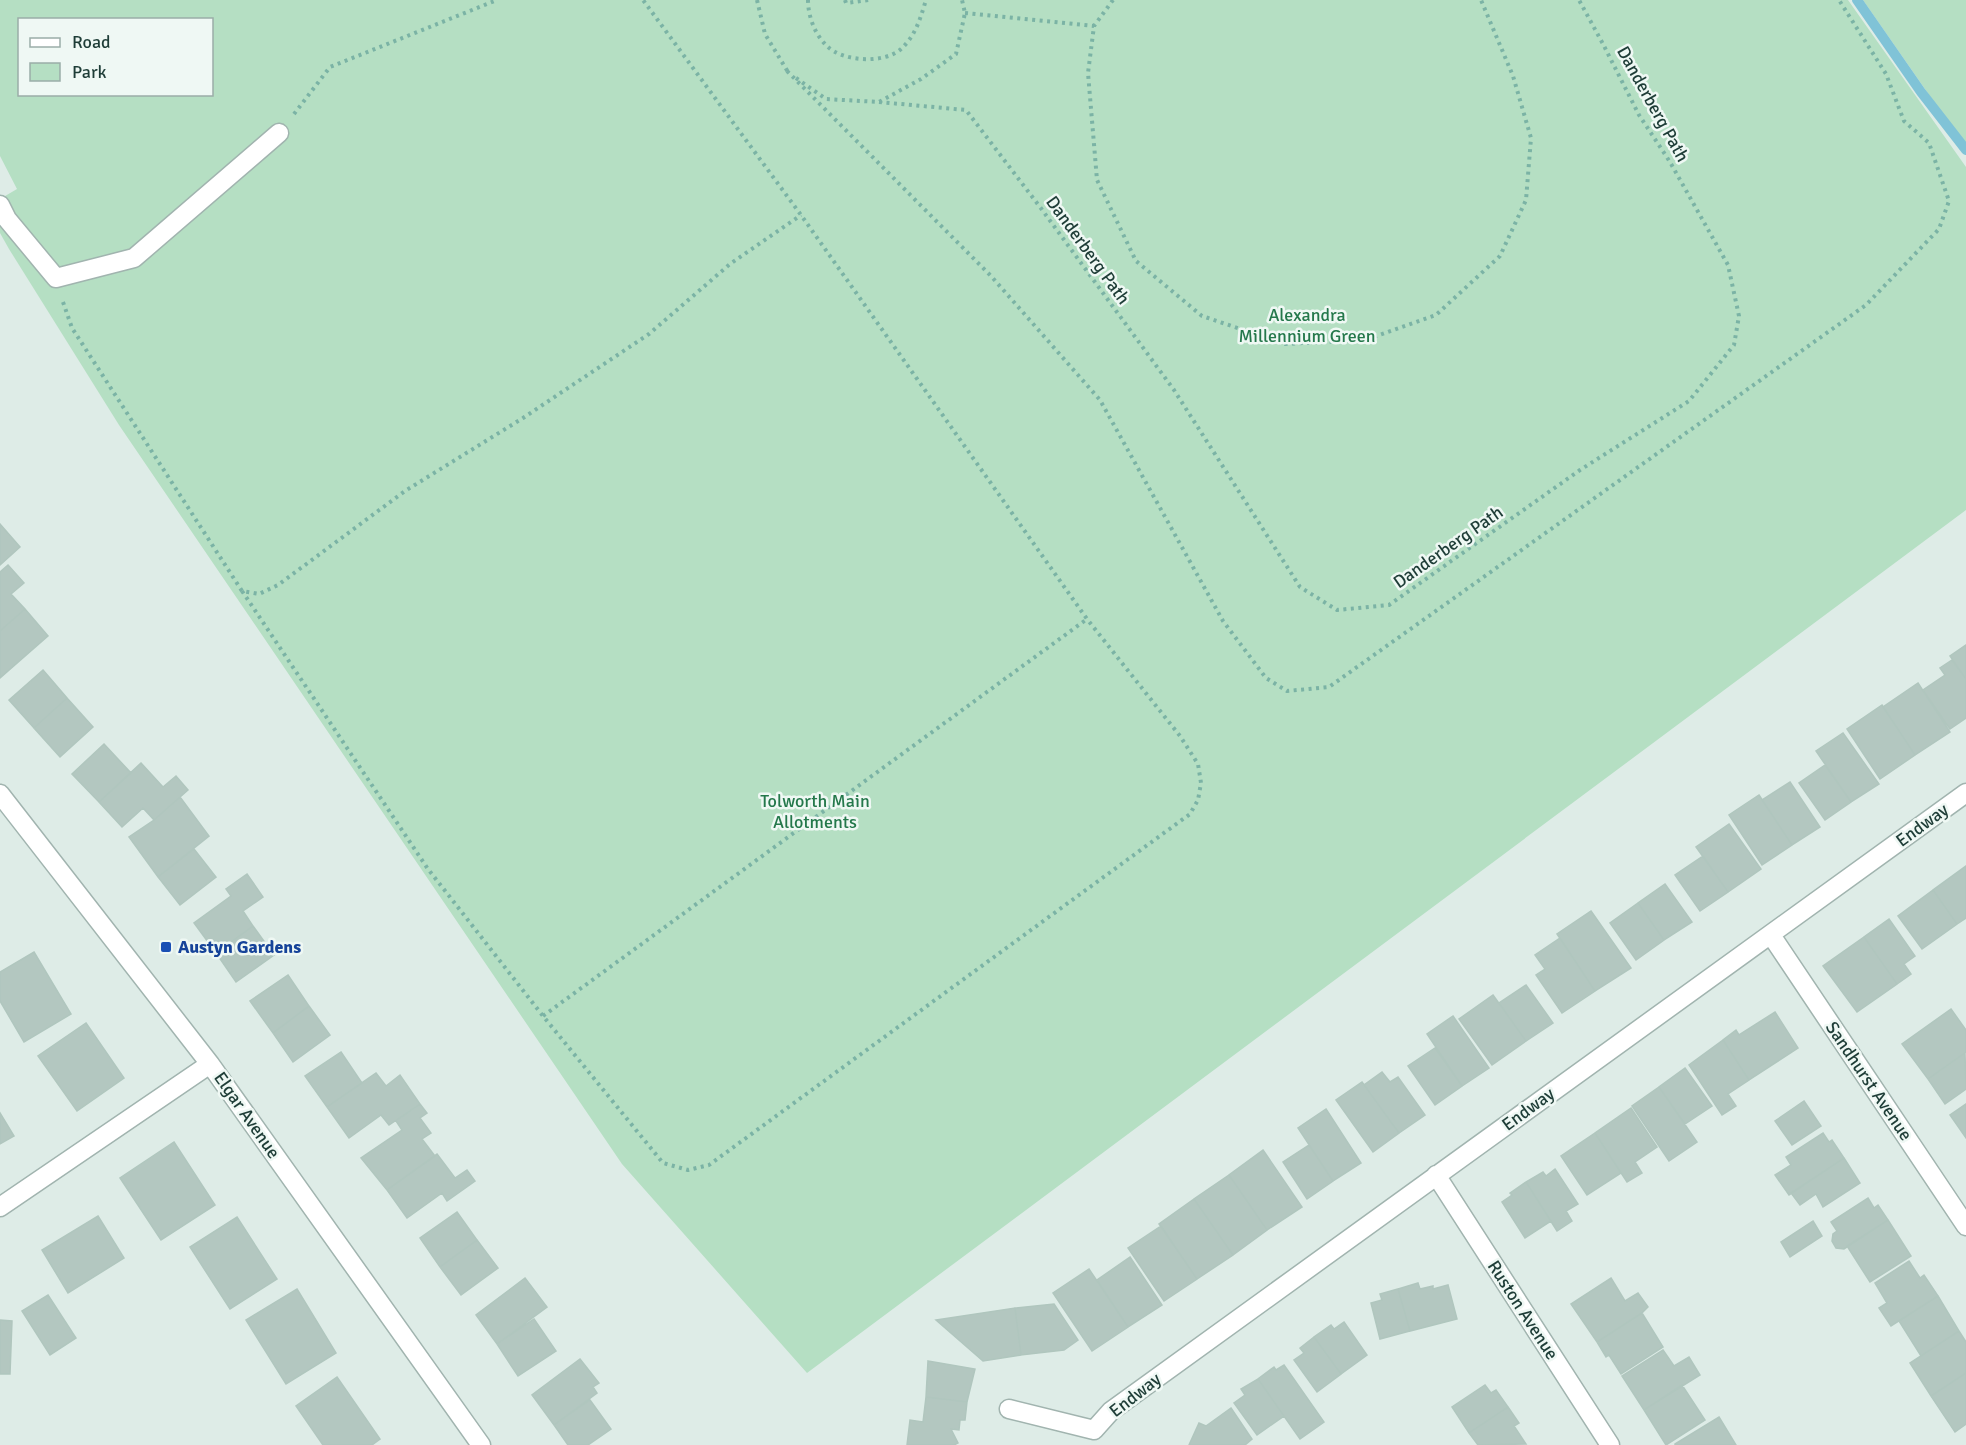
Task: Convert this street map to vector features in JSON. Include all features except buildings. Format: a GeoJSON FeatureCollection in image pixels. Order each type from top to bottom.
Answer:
{"type":"FeatureCollection","features":[{"type":"Feature","properties":{"kind":"street"},"geometry":{"type":"LineString","coordinates":[[0,205],[8,219],[56,278],[134,258],[279,133]]}},
{"type":"Feature","properties":{"kind":"street","name":"Endway"},"geometry":{"type":"LineString","coordinates":[[1095,1438],[1111,1411],[1966,793]]}},
{"type":"Feature","properties":{"kind":"street","name":"Elgar Avenue"},"geometry":{"type":"LineString","coordinates":[[0,794],[210,1064],[481,1445]]}},
{"type":"Feature","properties":{"kind":"street","name":"Sandhurst Avenue"},"geometry":{"type":"LineString","coordinates":[[1771,935],[1966,1226]]}},
{"type":"Feature","properties":{"kind":"street"},"geometry":{"type":"LineString","coordinates":[[0,1207],[210,1064]]}},
{"type":"Feature","properties":{"kind":"street","name":"Ruston Avenue"},"geometry":{"type":"LineString","coordinates":[[1436,1175],[1610,1445]]}},
{"type":"Feature","properties":{"kind":"street"},"geometry":{"type":"LineString","coordinates":[[1009,1409],[1095,1438]]}},
{"type":"Feature","properties":{"kind":"path"},"geometry":{"type":"LineString","coordinates":[[279,133],[330,67],[497,0]]}},
{"type":"Feature","properties":{"kind":"path"},"geometry":{"type":"LineString","coordinates":[[56,278],[72,328],[242,591],[428,869],[543,1016],[663,1163],[688,1170],[709,1165],[1190,814],[1198,800],[1201,783],[1198,764],[1180,736],[1087,619],[801,215],[643,0]]}},
{"type":"Feature","properties":{"kind":"path"},"geometry":{"type":"LineString","coordinates":[[757,0],[765,34],[788,71],[991,276],[1100,400],[1223,621],[1266,678],[1287,692],[1329,687],[1866,305],[1939,229],[1949,201],[1929,143],[1904,121],[1886,74],[1839,0]]}},
{"type":"Feature","properties":{"kind":"path"},"geometry":{"type":"LineString","coordinates":[[808,0],[813,27],[828,48],[855,60],[878,60],[899,51],[917,30],[926,0]]}},
{"type":"Feature","properties":{"kind":"path"},"geometry":{"type":"LineString","coordinates":[[845,0],[846,3],[869,0]]}},
{"type":"Feature","properties":{"kind":"path"},"geometry":{"type":"LineString","coordinates":[[879,102],[921,79],[956,54],[965,13],[962,0]]}},
{"type":"Feature","properties":{"kind":"path"},"geometry":{"type":"LineString","coordinates":[[1113,0],[1094,26],[1088,73],[1097,180],[1136,261],[1202,316],[1285,344],[1365,340],[1436,315],[1500,256],[1526,200],[1531,138],[1513,76],[1481,0]]}},
{"type":"Feature","properties":{"kind":"path","name":"Danderberg Path"},"geometry":{"type":"LineString","coordinates":[[788,71],[826,99],[966,110],[1174,390],[1300,587],[1337,610],[1389,605],[1580,470],[1689,401],[1734,345],[1739,316],[1728,265],[1670,162],[1640,115],[1579,0]]}},
{"type":"Feature","properties":{"kind":"path"},"geometry":{"type":"LineString","coordinates":[[965,13],[1094,26]]}},
{"type":"Feature","properties":{"kind":"path"},"geometry":{"type":"LineString","coordinates":[[242,591],[260,594],[278,585],[405,491],[523,418],[649,334],[730,264],[801,215]]}},
{"type":"Feature","properties":{"kind":"path"},"geometry":{"type":"LineString","coordinates":[[543,1016],[1087,619]]}},
{"type":"Feature","properties":{"kind":"green space"},"geometry":{"type":"Polygon","coordinates":[[[0,0],[1848,0],[1966,167],[1966,510],[807,1373],[622,1164],[119,425],[0,233],[0,199],[17,189],[0,156],[0,0]]]}},
{"type":"Feature","properties":{"kind":"green space"},"geometry":{"type":"Polygon","coordinates":[[[1863,0],[1966,0],[1966,148],[1863,0]]]}},
{"type":"Feature","properties":{"kind":"waterway"},"geometry":{"type":"LineString","coordinates":[[1857,0],[1921,92],[1966,150]]}},
{"type":"Feature","properties":{"kind":"place","name":"Austyn Gardens"},"geometry":{"type":"Point","coordinates":[166,947]}},
{"type":"Feature","properties":{"kind":"park label","name":"Alexandra Millennium Green"},"geometry":{"type":"Point","coordinates":[1307,325]}},
{"type":"Feature","properties":{"kind":"park label","name":"Tolworth Main Allotments"},"geometry":{"type":"Point","coordinates":[815,811]}}]}
